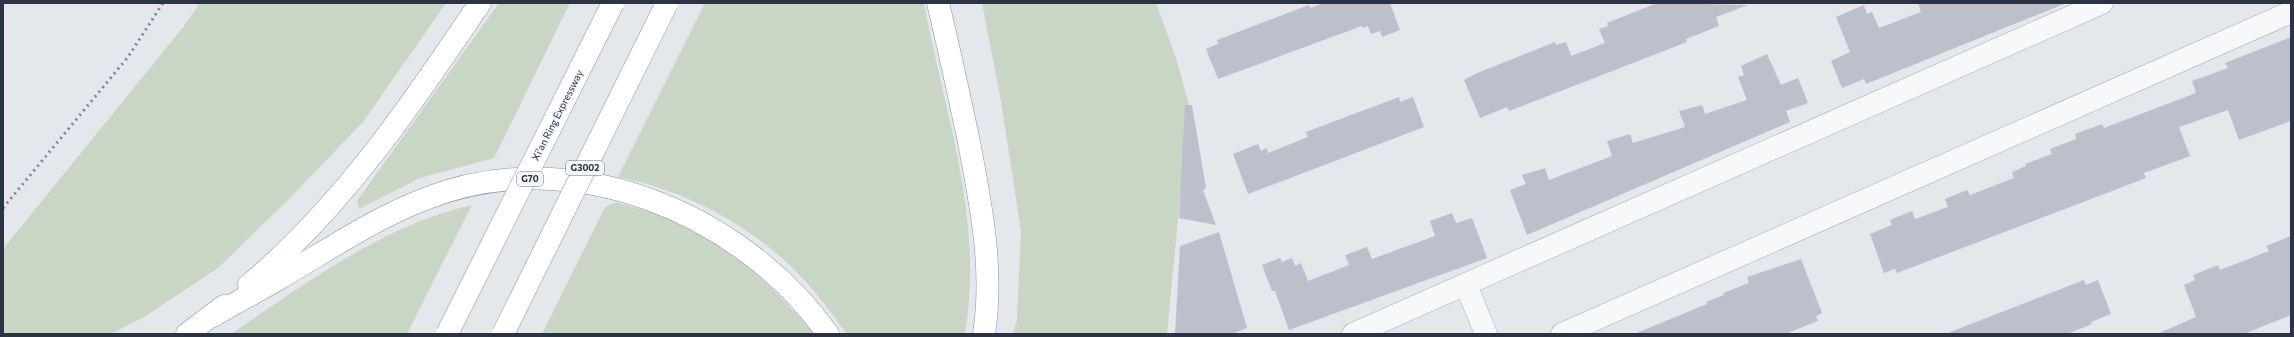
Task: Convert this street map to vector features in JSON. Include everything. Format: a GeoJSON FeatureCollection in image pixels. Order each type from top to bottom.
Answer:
{"type":"FeatureCollection","features":[{"type":"Feature","properties":{"kind":"highway"},"geometry":{"type":"LineString","coordinates":[[213,316],[262,274],[306,232],[351,182],[394,129],[480,3]]}},
{"type":"Feature","properties":{"kind":"highway","name":"Xi'an Ring Expressway"},"geometry":{"type":"LineString","coordinates":[[447,334],[613,3]]}},
{"type":"Feature","properties":{"kind":"highway","name":"G3002"},"geometry":{"type":"LineString","coordinates":[[503,334],[667,3]]}},
{"type":"Feature","properties":{"kind":"highway"},"geometry":{"type":"LineString","coordinates":[[938,3],[956,77],[984,228],[988,278],[984,334]]}},
{"type":"Feature","properties":{"kind":"highway","name":"G70"},"geometry":{"type":"LineString","coordinates":[[187,334],[213,316],[358,230],[426,198],[481,184],[538,178],[588,184],[630,193],[682,213],[709,227],[731,239],[767,266],[799,297],[828,334]]}},
{"type":"Feature","properties":{"kind":"street"},"geometry":{"type":"LineString","coordinates":[[1353,334],[2102,3]]}},
{"type":"Feature","properties":{"kind":"street"},"geometry":{"type":"LineString","coordinates":[[1562,334],[2291,12]]}},
{"type":"Feature","properties":{"kind":"street"},"geometry":{"type":"LineString","coordinates":[[1466,285],[1486,334]]}},
{"type":"Feature","properties":{"kind":"green space"},"geometry":{"type":"Polygon","coordinates":[[[200,3],[446,3],[363,122],[291,197],[218,268],[144,317],[111,334],[3,334],[3,249],[184,26],[200,3]]]}},
{"type":"Feature","properties":{"kind":"green space"},"geometry":{"type":"Polygon","coordinates":[[[499,3],[570,3],[494,158],[420,178],[359,209],[357,201],[499,3]]]}},
{"type":"Feature","properties":{"kind":"green space"},"geometry":{"type":"Polygon","coordinates":[[[705,3],[924,3],[960,167],[966,208],[970,249],[970,291],[965,334],[847,334],[809,285],[782,258],[746,230],[685,197],[641,182],[618,177],[705,3]]]}},
{"type":"Feature","properties":{"kind":"green space"},"geometry":{"type":"Polygon","coordinates":[[[982,3],[1156,3],[1177,61],[1189,105],[1167,334],[1013,334],[1017,319],[1021,231],[1001,101],[982,3]]]}},
{"type":"Feature","properties":{"kind":"green space"},"geometry":{"type":"Polygon","coordinates":[[[616,202],[664,217],[713,242],[732,255],[766,284],[814,334],[542,334],[605,207],[616,202]]]}},
{"type":"Feature","properties":{"kind":"green space"},"geometry":{"type":"Polygon","coordinates":[[[472,205],[407,334],[231,334],[316,276],[376,241],[439,214],[472,205]]]}},
{"type":"Feature","properties":{"kind":"building"},"geometry":{"type":"Polygon","coordinates":[[[1324,3],[1390,3],[1400,30],[1382,37],[1380,31],[1371,34],[1368,26],[1363,28],[1362,26],[1218,79],[1206,49],[1218,44],[1217,40],[1309,5],[1310,8],[1324,3]]]}},
{"type":"Feature","properties":{"kind":"building"},"geometry":{"type":"Polygon","coordinates":[[[1657,3],[1748,5],[1716,17],[1719,26],[1686,39],[1687,42],[1509,111],[1507,107],[1480,118],[1464,80],[1475,74],[1555,42],[1556,45],[1566,42],[1571,56],[1605,43],[1599,29],[1608,26],[1607,23],[1657,3]]]}},
{"type":"Feature","properties":{"kind":"building"},"geometry":{"type":"Polygon","coordinates":[[[1918,3],[2064,4],[1866,84],[1864,79],[1842,88],[1831,61],[1850,52],[1836,17],[1864,5],[1867,14],[1872,12],[1879,28],[1921,12],[1918,3]]]}},
{"type":"Feature","properties":{"kind":"building"},"geometry":{"type":"Polygon","coordinates":[[[2291,37],[2291,121],[2239,140],[2228,110],[2179,127],[2190,156],[2144,173],[2146,178],[1897,273],[1895,269],[1884,273],[1870,234],[1892,225],[1890,220],[1912,211],[1915,219],[1948,207],[1945,199],[1967,190],[1970,195],[2014,178],[2012,172],[2026,166],[2025,164],[2052,154],[2050,149],[2076,139],[2075,134],[2102,124],[2104,128],[2196,93],[2192,81],[2228,68],[2225,63],[2291,37]]]}},
{"type":"Feature","properties":{"kind":"building"},"geometry":{"type":"Polygon","coordinates":[[[1767,54],[1781,85],[1798,78],[1808,103],[1786,111],[1790,122],[1527,235],[1510,190],[1526,184],[1522,175],[1545,168],[1549,180],[1612,156],[1607,141],[1630,134],[1633,143],[1685,127],[1679,111],[1702,105],[1705,114],[1747,100],[1738,77],[1744,75],[1741,66],[1767,54]]]}},
{"type":"Feature","properties":{"kind":"building"},"geometry":{"type":"Polygon","coordinates":[[[1399,97],[1400,102],[1413,97],[1424,127],[1248,194],[1233,154],[1258,144],[1261,151],[1267,148],[1268,153],[1308,137],[1306,132],[1399,97]]]}},
{"type":"Feature","properties":{"kind":"building"},"geometry":{"type":"Polygon","coordinates":[[[1185,105],[1192,105],[1206,188],[1203,190],[1216,225],[1179,218],[1185,105]]]}},
{"type":"Feature","properties":{"kind":"building"},"geometry":{"type":"Polygon","coordinates":[[[1452,213],[1456,223],[1472,218],[1487,258],[1289,330],[1275,291],[1272,291],[1262,265],[1280,258],[1282,262],[1292,258],[1295,266],[1301,263],[1308,281],[1349,265],[1345,255],[1367,247],[1372,259],[1435,236],[1430,221],[1452,213]]]}},
{"type":"Feature","properties":{"kind":"building"},"geometry":{"type":"Polygon","coordinates":[[[1219,232],[1247,328],[1232,334],[1175,334],[1180,246],[1219,232]]]}},
{"type":"Feature","properties":{"kind":"building"},"geometry":{"type":"Polygon","coordinates":[[[2291,236],[2291,315],[2244,334],[2157,334],[2196,317],[2184,285],[2195,280],[2193,275],[2218,265],[2220,270],[2269,251],[2266,246],[2291,236]]]}},
{"type":"Feature","properties":{"kind":"building"},"geometry":{"type":"Polygon","coordinates":[[[1801,259],[1822,313],[1816,316],[1818,321],[1785,334],[1634,334],[1707,304],[1706,302],[1724,295],[1723,293],[1749,283],[1747,277],[1801,259]]]}},
{"type":"Feature","properties":{"kind":"building"},"geometry":{"type":"Polygon","coordinates":[[[2084,280],[2086,285],[2098,280],[2111,314],[2091,322],[2092,324],[2067,334],[1945,334],[2084,280]]]}},
{"type":"Feature","properties":{"kind":"railway"},"geometry":{"type":"LineString","coordinates":[[3,208],[128,57],[163,3]]}}]}
